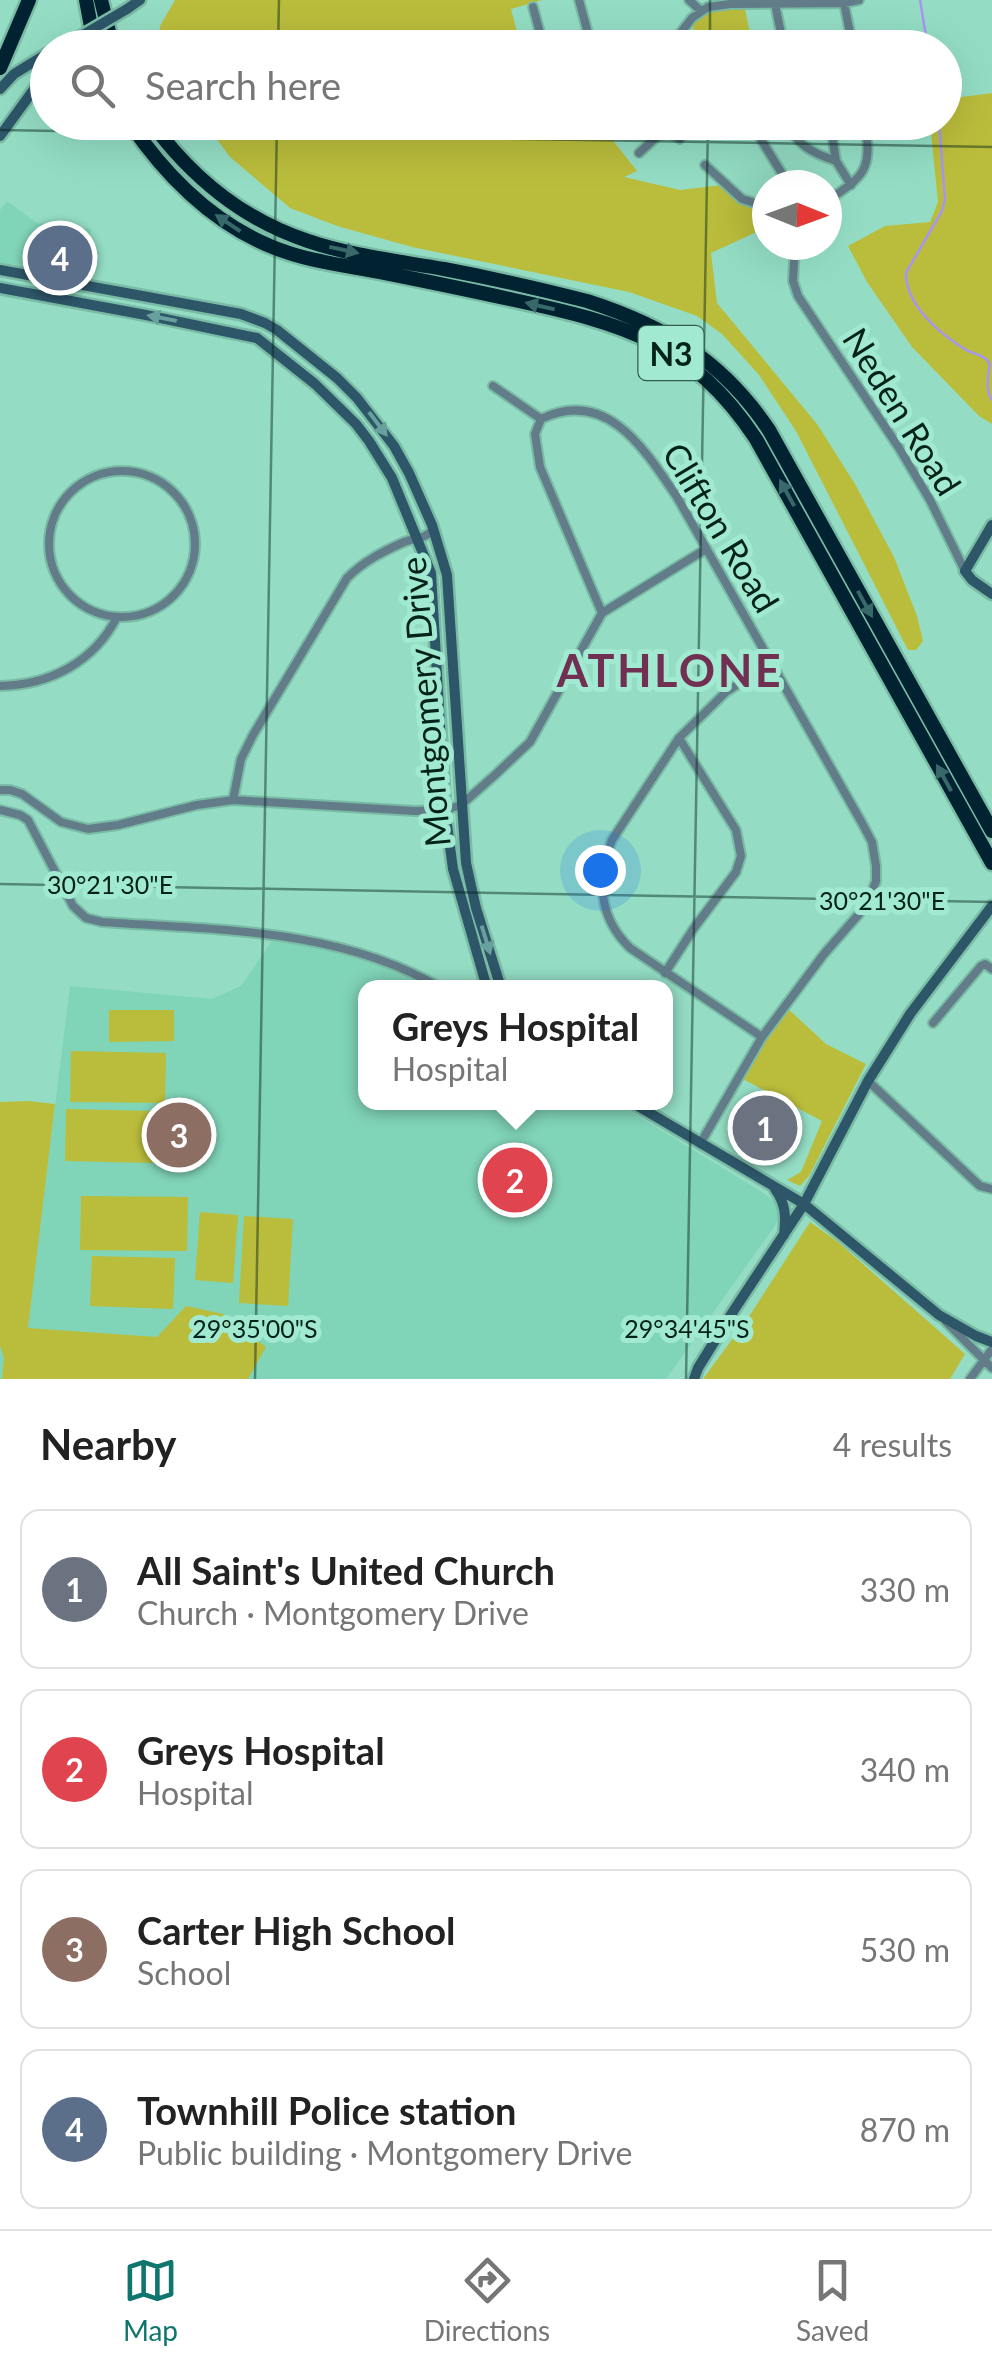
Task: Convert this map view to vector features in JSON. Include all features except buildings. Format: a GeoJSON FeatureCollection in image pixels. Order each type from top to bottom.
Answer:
{"type":"FeatureCollection","features":[{"type":"Feature","properties":{"kind":"highway"},"geometry":{"type":"LineString","coordinates":[[0,68],[29,0]]}},
{"type":"Feature","properties":{"kind":"highway"},"geometry":{"type":"LineString","coordinates":[[86,0],[92,30]]}},
{"type":"Feature","properties":{"kind":"highway"},"geometry":{"type":"LineString","coordinates":[[101,0],[108,30]]}},
{"type":"Feature","properties":{"kind":"highway","name":"N3"},"geometry":{"type":"LineString","coordinates":[[142,140],[157,162],[196,200],[270,246],[322,262],[598,320],[641,335],[696,371],[731,404],[756,438],[992,863]]}},
{"type":"Feature","properties":{"kind":"highway","name":"N3"},"geometry":{"type":"LineString","coordinates":[[166,140],[208,185],[284,232],[330,247],[587,300],[662,330],[711,363],[756,411],[791,467],[992,831]]}},
{"type":"Feature","properties":{"kind":"street"},"geometry":{"type":"LineString","coordinates":[[93,30],[140,0]]}},
{"type":"Feature","properties":{"kind":"street"},"geometry":{"type":"LineString","coordinates":[[579,0],[587,30]]}},
{"type":"Feature","properties":{"kind":"street"},"geometry":{"type":"LineString","coordinates":[[689,0],[701,11]]}},
{"type":"Feature","properties":{"kind":"street"},"geometry":{"type":"LineString","coordinates":[[681,30],[708,7],[859,0]]}},
{"type":"Feature","properties":{"kind":"street"},"geometry":{"type":"LineString","coordinates":[[844,3],[849,30]]}},
{"type":"Feature","properties":{"kind":"street"},"geometry":{"type":"LineString","coordinates":[[775,4],[780,30]]}},
{"type":"Feature","properties":{"kind":"street"},"geometry":{"type":"LineString","coordinates":[[533,7],[539,30]]}},
{"type":"Feature","properties":{"kind":"street"},"geometry":{"type":"LineString","coordinates":[[0,89],[30,64]]}},
{"type":"Feature","properties":{"kind":"street"},"geometry":{"type":"LineString","coordinates":[[0,136],[30,95]]}},
{"type":"Feature","properties":{"kind":"street"},"geometry":{"type":"LineString","coordinates":[[640,153],[654,140]]}},
{"type":"Feature","properties":{"kind":"street"},"geometry":{"type":"LineString","coordinates":[[761,140],[780,170]]}},
{"type":"Feature","properties":{"kind":"street"},"geometry":{"type":"LineString","coordinates":[[796,140],[804,148],[836,161]]}},
{"type":"Feature","properties":{"kind":"street"},"geometry":{"type":"LineString","coordinates":[[833,140],[836,161],[850,185]]}},
{"type":"Feature","properties":{"kind":"street"},"geometry":{"type":"LineString","coordinates":[[842,191],[862,174],[868,159],[866,140]]}},
{"type":"Feature","properties":{"kind":"street"},"geometry":{"type":"LineString","coordinates":[[706,165],[742,198],[752,202]]}},
{"type":"Feature","properties":{"kind":"street","name":"Neden Road"},"geometry":{"type":"LineString","coordinates":[[794,260],[793,281],[798,296],[907,461],[965,572],[992,594]]}},
{"type":"Feature","properties":{"kind":"street","name":"Montgomery Drive"},"geometry":{"type":"LineString","coordinates":[[0,270],[252,317],[326,368],[376,420],[394,446],[432,528],[447,575],[466,862],[484,980]]}},
{"type":"Feature","properties":{"kind":"street"},"geometry":{"type":"LineString","coordinates":[[50,298],[53,279]]}},
{"type":"Feature","properties":{"kind":"street","name":"Montgomery Drive"},"geometry":{"type":"LineString","coordinates":[[0,288],[257,338],[320,388],[356,424],[386,466],[414,537],[428,561],[433,584],[445,810],[453,869],[460,898],[471,910],[498,980]]}},
{"type":"Feature","properties":{"kind":"street"},"geometry":{"type":"LineString","coordinates":[[326,368],[320,388],[333,385],[337,378]]}},
{"type":"Feature","properties":{"kind":"street"},"geometry":{"type":"LineString","coordinates":[[493,386],[541,419],[535,434],[540,468],[602,614]]}},
{"type":"Feature","properties":{"kind":"street","name":"Clifton Road"},"geometry":{"type":"LineString","coordinates":[[541,419],[566,411],[595,413],[625,430],[643,448],[676,497],[872,842],[876,881],[859,914],[762,1037],[700,1144]]}},
{"type":"Feature","properties":{"kind":"street"},"geometry":{"type":"LineString","coordinates":[[120,470],[150,475],[175,491],[185,505],[196,538],[192,570],[173,597],[147,612],[117,617],[87,608],[63,589],[48,546],[49,531],[61,503],[93,478],[120,470]]}},
{"type":"Feature","properties":{"kind":"street"},"geometry":{"type":"LineString","coordinates":[[232,800],[241,759],[336,594],[358,567],[374,556],[414,537],[422,526],[432,528]]}},
{"type":"Feature","properties":{"kind":"street"},"geometry":{"type":"LineString","coordinates":[[965,572],[992,526]]}},
{"type":"Feature","properties":{"kind":"street"},"geometry":{"type":"LineString","coordinates":[[0,790],[22,794],[61,822],[88,829],[232,800],[445,810],[461,804],[530,742],[602,614],[706,549]]}},
{"type":"Feature","properties":{"kind":"street"},"geometry":{"type":"LineString","coordinates":[[0,686],[35,683],[72,667],[108,635],[117,617]]}},
{"type":"Feature","properties":{"kind":"street"},"geometry":{"type":"LineString","coordinates":[[762,1037],[630,948],[608,920],[603,888],[612,840],[679,738],[726,692],[770,664]]}},
{"type":"Feature","properties":{"kind":"street"},"geometry":{"type":"LineString","coordinates":[[438,681],[453,680]]}},
{"type":"Feature","properties":{"kind":"street"},"geometry":{"type":"LineString","coordinates":[[665,973],[736,872],[742,856],[736,830],[679,738]]}},
{"type":"Feature","properties":{"kind":"street"},"geometry":{"type":"LineString","coordinates":[[0,810],[28,820],[73,906],[86,918],[288,936],[381,959],[426,980]]}},
{"type":"Feature","properties":{"kind":"street"},"geometry":{"type":"LineString","coordinates":[[460,898],[473,894]]}},
{"type":"Feature","properties":{"kind":"street"},"geometry":{"type":"LineString","coordinates":[[693,1375],[804,1204],[868,1081],[910,1014],[992,906]]}},
{"type":"Feature","properties":{"kind":"street"},"geometry":{"type":"LineString","coordinates":[[933,1023],[982,966],[987,964],[992,969]]}},
{"type":"Feature","properties":{"kind":"street"},"geometry":{"type":"LineString","coordinates":[[868,1081],[980,1186],[992,1189]]}},
{"type":"Feature","properties":{"kind":"street"},"geometry":{"type":"LineString","coordinates":[[644,1110],[804,1204],[939,1315],[992,1368]]}},
{"type":"Feature","properties":{"kind":"street"},"geometry":{"type":"LineString","coordinates":[[774,1188],[785,1208],[784,1236]]}},
{"type":"Feature","properties":{"kind":"street"},"geometry":{"type":"LineString","coordinates":[[939,1315],[992,1346],[970,1379]]}},
{"type":"Feature","properties":{"kind":"shaded area"},"geometry":{"type":"Polygon","coordinates":[[[175,0],[542,0],[511,9],[517,30],[160,30],[175,0]]]}},
{"type":"Feature","properties":{"kind":"shaded area"},"geometry":{"type":"Polygon","coordinates":[[[744,5],[749,30],[693,30],[692,23],[710,9],[744,5]]]}},
{"type":"Feature","properties":{"kind":"shaded area"},"geometry":{"type":"Polygon","coordinates":[[[992,93],[992,424],[979,416],[912,347],[867,282],[848,246],[885,226],[930,222],[938,202],[932,140],[962,140],[962,97],[992,93]]]}},
{"type":"Feature","properties":{"kind":"shaded area"},"geometry":{"type":"Polygon","coordinates":[[[218,140],[613,140],[637,171],[624,177],[680,190],[722,185],[752,201],[752,234],[711,253],[717,303],[817,424],[855,484],[894,557],[923,641],[916,650],[908,650],[796,431],[759,375],[722,334],[697,316],[629,292],[412,247],[290,208],[230,157],[218,140]]]}},
{"type":"Feature","properties":{"kind":"shaded area"},"geometry":{"type":"Polygon","coordinates":[[[7,201],[37,223],[91,229],[82,275],[0,262],[0,210],[7,201]]]}},
{"type":"Feature","properties":{"kind":"shaded area"},"geometry":{"type":"Polygon","coordinates":[[[274,938],[395,966],[423,980],[358,980],[358,1110],[628,1110],[765,1194],[776,1203],[779,1217],[666,1379],[0,1379],[0,1205],[42,1209],[70,986],[212,999],[241,986],[274,938]]]}},
{"type":"Feature","properties":{"kind":"shaded area"},"geometry":{"type":"Polygon","coordinates":[[[784,1005],[826,1044],[866,1064],[809,1176],[800,1186],[787,1180],[801,1172],[822,1121],[739,1077],[784,1005]]]}},
{"type":"Feature","properties":{"kind":"shaded area"},"geometry":{"type":"Polygon","coordinates":[[[109,1010],[174,1010],[174,1041],[109,1042],[109,1010]]]}},
{"type":"Feature","properties":{"kind":"shaded area"},"geometry":{"type":"Polygon","coordinates":[[[71,1051],[166,1053],[165,1103],[70,1102],[71,1051]]]}},
{"type":"Feature","properties":{"kind":"shaded area"},"geometry":{"type":"Polygon","coordinates":[[[0,1102],[55,1104],[28,1328],[157,1337],[186,1306],[223,1314],[266,1347],[248,1379],[2,1379],[0,1102]]]}},
{"type":"Feature","properties":{"kind":"shaded area"},"geometry":{"type":"Polygon","coordinates":[[[66,1109],[155,1111],[154,1163],[65,1161],[66,1109]]]}},
{"type":"Feature","properties":{"kind":"shaded area"},"geometry":{"type":"Polygon","coordinates":[[[81,1196],[188,1197],[187,1251],[80,1250],[81,1196]]]}},
{"type":"Feature","properties":{"kind":"shaded area"},"geometry":{"type":"Polygon","coordinates":[[[200,1212],[238,1215],[233,1283],[195,1280],[200,1212]]]}},
{"type":"Feature","properties":{"kind":"shaded area"},"geometry":{"type":"Polygon","coordinates":[[[244,1216],[293,1219],[288,1306],[239,1303],[244,1216]]]}},
{"type":"Feature","properties":{"kind":"shaded area"},"geometry":{"type":"Polygon","coordinates":[[[810,1222],[965,1354],[950,1379],[703,1379],[810,1222]]]}},
{"type":"Feature","properties":{"kind":"shaded area"},"geometry":{"type":"Polygon","coordinates":[[[92,1256],[175,1258],[173,1309],[90,1306],[92,1256]]]}},
{"type":"Feature","properties":{"kind":"waterway"},"geometry":{"type":"LineString","coordinates":[[920,0],[925,30]]}},
{"type":"Feature","properties":{"kind":"waterway"},"geometry":{"type":"LineString","coordinates":[[940,140],[945,199],[906,273],[907,285],[917,307],[934,326],[990,364],[988,387],[992,400]]}},
{"type":"Feature","properties":{"kind":"place","name":"Townhill Police station"},"geometry":{"type":"Point","coordinates":[60,258]}},
{"type":"Feature","properties":{"kind":"place","name":"All Saint's United Church"},"geometry":{"type":"Point","coordinates":[765,1128]}},
{"type":"Feature","properties":{"kind":"place","name":"Carter High School"},"geometry":{"type":"Point","coordinates":[179,1135]}},
{"type":"Feature","properties":{"kind":"place","name":"Greys Hospital"},"geometry":{"type":"Point","coordinates":[515,1180]}},
{"type":"Feature","properties":{"kind":"district","name":"ATHLONE"},"geometry":{"type":"Point","coordinates":[670,670]}}]}
